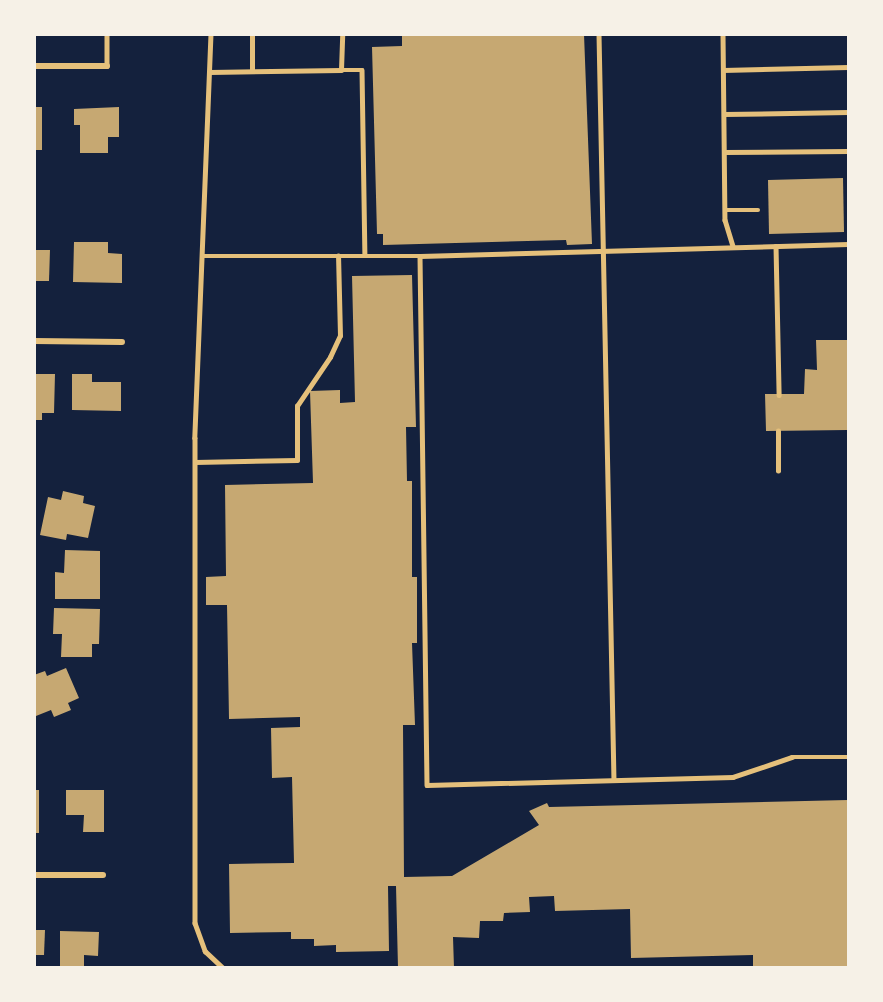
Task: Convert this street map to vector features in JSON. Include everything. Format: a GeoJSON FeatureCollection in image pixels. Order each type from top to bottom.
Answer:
{"type":"FeatureCollection","features":[{"type":"Feature","properties":{"kind":"street"},"geometry":{"type":"LineString","coordinates":[[34,66],[107,66]]}},
{"type":"Feature","properties":{"kind":"street"},"geometry":{"type":"LineString","coordinates":[[34,341],[122,342]]}},
{"type":"Feature","properties":{"kind":"street"},"geometry":{"type":"LineString","coordinates":[[34,875],[103,875]]}},
{"type":"Feature","properties":{"kind":"lane"},"geometry":{"type":"LineString","coordinates":[[107,34],[107,66]]}},
{"type":"Feature","properties":{"kind":"lane"},"geometry":{"type":"LineString","coordinates":[[211,34],[195,462],[195,923],[205,951],[223,968]]}},
{"type":"Feature","properties":{"kind":"lane"},"geometry":{"type":"LineString","coordinates":[[252,34],[252,70]]}},
{"type":"Feature","properties":{"kind":"lane"},"geometry":{"type":"LineString","coordinates":[[341,70],[342,34]]}},
{"type":"Feature","properties":{"kind":"lane"},"geometry":{"type":"LineString","coordinates":[[599,34],[614,780]]}},
{"type":"Feature","properties":{"kind":"lane"},"geometry":{"type":"LineString","coordinates":[[723,34],[725,210],[733,247]]}},
{"type":"Feature","properties":{"kind":"lane"},"geometry":{"type":"LineString","coordinates":[[723,70],[849,67]]}},
{"type":"Feature","properties":{"kind":"lane"},"geometry":{"type":"LineString","coordinates":[[210,72],[362,70],[365,255]]}},
{"type":"Feature","properties":{"kind":"lane"},"geometry":{"type":"LineString","coordinates":[[724,114],[849,112]]}},
{"type":"Feature","properties":{"kind":"lane"},"geometry":{"type":"LineString","coordinates":[[724,152],[849,150]]}},
{"type":"Feature","properties":{"kind":"lane"},"geometry":{"type":"LineString","coordinates":[[725,210],[758,210]]}},
{"type":"Feature","properties":{"kind":"lane"},"geometry":{"type":"LineString","coordinates":[[202,256],[420,256],[849,244]]}},
{"type":"Feature","properties":{"kind":"lane"},"geometry":{"type":"LineString","coordinates":[[776,246],[779,394]]}},
{"type":"Feature","properties":{"kind":"lane"},"geometry":{"type":"LineString","coordinates":[[195,462],[297,460],[297,406],[330,357],[340,336],[338,256]]}},
{"type":"Feature","properties":{"kind":"lane"},"geometry":{"type":"LineString","coordinates":[[420,256],[427,785],[733,777],[792,757],[849,757]]}},
{"type":"Feature","properties":{"kind":"lane"},"geometry":{"type":"LineString","coordinates":[[778,431],[778,471]]}},
{"type":"Feature","properties":{"kind":"building"},"geometry":{"type":"Polygon","coordinates":[[[402,34],[584,34],[592,244],[567,245],[566,240],[383,245],[383,234],[377,234],[372,47],[402,46],[402,34]]]}},
{"type":"Feature","properties":{"kind":"building"},"geometry":{"type":"Polygon","coordinates":[[[34,107],[42,107],[42,150],[34,150],[34,107]]]}},
{"type":"Feature","properties":{"kind":"building"},"geometry":{"type":"Polygon","coordinates":[[[119,107],[119,137],[108,137],[108,153],[80,153],[80,125],[74,125],[74,109],[119,107]]]}},
{"type":"Feature","properties":{"kind":"building"},"geometry":{"type":"Polygon","coordinates":[[[843,178],[844,232],[769,234],[768,180],[843,178]]]}},
{"type":"Feature","properties":{"kind":"building"},"geometry":{"type":"Polygon","coordinates":[[[74,242],[108,242],[108,253],[122,254],[122,283],[73,282],[74,242]]]}},
{"type":"Feature","properties":{"kind":"building"},"geometry":{"type":"Polygon","coordinates":[[[34,250],[50,250],[49,281],[34,281],[34,250]]]}},
{"type":"Feature","properties":{"kind":"building"},"geometry":{"type":"Polygon","coordinates":[[[412,275],[416,427],[406,427],[407,481],[412,481],[412,577],[417,577],[417,643],[412,643],[415,725],[403,725],[404,877],[452,876],[539,825],[529,811],[547,803],[549,807],[848,800],[848,968],[753,968],[753,955],[631,958],[630,909],[555,911],[554,896],[529,897],[530,912],[504,913],[503,921],[480,921],[479,938],[453,937],[454,968],[398,968],[396,886],[388,886],[389,951],[336,952],[336,945],[314,946],[314,939],[291,939],[291,932],[230,933],[229,864],[294,863],[292,777],[272,778],[271,728],[300,727],[300,717],[229,719],[227,605],[206,605],[206,577],[226,576],[225,485],[313,483],[310,391],[340,390],[340,403],[355,402],[352,276],[412,275]]]}},
{"type":"Feature","properties":{"kind":"building"},"geometry":{"type":"Polygon","coordinates":[[[816,340],[848,340],[848,430],[766,431],[765,394],[804,394],[805,369],[817,370],[816,340]]]}},
{"type":"Feature","properties":{"kind":"building"},"geometry":{"type":"Polygon","coordinates":[[[34,374],[55,374],[54,413],[42,413],[42,420],[34,420],[34,374]]]}},
{"type":"Feature","properties":{"kind":"building"},"geometry":{"type":"Polygon","coordinates":[[[72,374],[92,374],[92,382],[121,382],[121,411],[72,410],[72,374]]]}},
{"type":"Feature","properties":{"kind":"building"},"geometry":{"type":"Polygon","coordinates":[[[63,491],[84,496],[83,503],[95,506],[88,538],[67,534],[66,540],[40,535],[48,497],[61,500],[63,491]]]}},
{"type":"Feature","properties":{"kind":"building"},"geometry":{"type":"Polygon","coordinates":[[[65,550],[100,551],[100,599],[55,599],[55,572],[64,573],[65,550]]]}},
{"type":"Feature","properties":{"kind":"building"},"geometry":{"type":"Polygon","coordinates":[[[54,608],[100,609],[99,644],[92,644],[92,657],[61,657],[62,634],[53,634],[54,608]]]}},
{"type":"Feature","properties":{"kind":"building"},"geometry":{"type":"Polygon","coordinates":[[[66,668],[79,698],[68,703],[71,710],[54,717],[51,710],[36,716],[34,675],[45,671],[47,676],[66,668]]]}},
{"type":"Feature","properties":{"kind":"building"},"geometry":{"type":"Polygon","coordinates":[[[34,790],[39,790],[39,833],[34,833],[34,790]]]}},
{"type":"Feature","properties":{"kind":"building"},"geometry":{"type":"Polygon","coordinates":[[[66,790],[104,790],[104,832],[83,832],[84,815],[66,815],[66,790]]]}},
{"type":"Feature","properties":{"kind":"building"},"geometry":{"type":"Polygon","coordinates":[[[34,930],[45,930],[44,955],[34,955],[34,930]]]}},
{"type":"Feature","properties":{"kind":"building"},"geometry":{"type":"Polygon","coordinates":[[[60,931],[99,932],[98,956],[84,955],[84,966],[60,966],[60,931]]]}}]}
